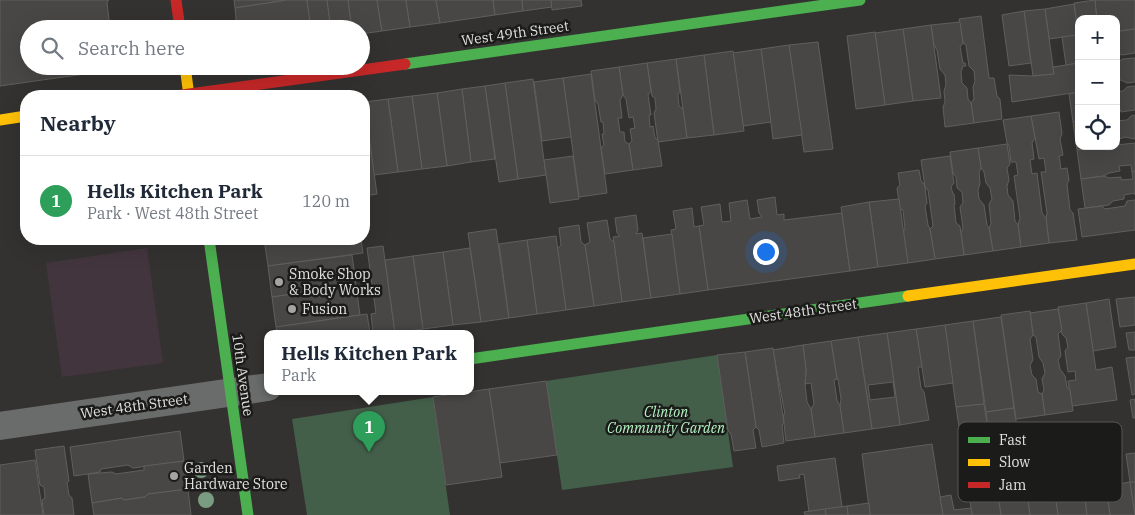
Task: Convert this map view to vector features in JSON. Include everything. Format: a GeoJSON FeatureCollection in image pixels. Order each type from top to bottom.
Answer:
{"type":"FeatureCollection","features":[{"type":"Feature","properties":{"kind":"main road"},"geometry":{"type":"LineString","coordinates":[[176,0],[179,20]]}},
{"type":"Feature","properties":{"kind":"main road","name":"West 49th Street"},"geometry":{"type":"LineString","coordinates":[[370,69],[860,0]]}},
{"type":"Feature","properties":{"kind":"main road"},"geometry":{"type":"LineString","coordinates":[[186,75],[188,90]]}},
{"type":"Feature","properties":{"kind":"main road","name":"West 49th Street"},"geometry":{"type":"LineString","coordinates":[[224,90],[330,75]]}},
{"type":"Feature","properties":{"kind":"main road"},"geometry":{"type":"LineString","coordinates":[[0,120],[20,117]]}},
{"type":"Feature","properties":{"kind":"main road","name":"10th Avenue"},"geometry":{"type":"LineString","coordinates":[[210,245],[248,515]]}},
{"type":"Feature","properties":{"kind":"main road","name":"West 48th Street"},"geometry":{"type":"LineString","coordinates":[[474,358],[1135,264]]}},
{"type":"Feature","properties":{"kind":"street","name":"West 48th Street"},"geometry":{"type":"LineString","coordinates":[[0,426],[264,388]]}},
{"type":"Feature","properties":{"kind":"shaded area"},"geometry":{"type":"Polygon","coordinates":[[[147,248],[163,363],[62,377],[46,263],[147,248]]]}},
{"type":"Feature","properties":{"kind":"green space","name":"Clinton Community Garden"},"geometry":{"type":"Polygon","coordinates":[[[717,355],[733,467],[562,490],[546,381],[717,355]]]}},
{"type":"Feature","properties":{"kind":"green space"},"geometry":{"type":"Polygon","coordinates":[[[433,397],[450,515],[307,515],[292,419],[433,397]]]}},
{"type":"Feature","properties":{"kind":"building"},"geometry":{"type":"Polygon","coordinates":[[[0,0],[109,0],[107,2],[109,20],[20,20],[20,75],[78,75],[0,86],[0,0]]]}},
{"type":"Feature","properties":{"kind":"building"},"geometry":{"type":"Polygon","coordinates":[[[234,0],[287,0],[235,8],[234,0]]]}},
{"type":"Feature","properties":{"kind":"building"},"geometry":{"type":"Polygon","coordinates":[[[287,0],[307,0],[310,20],[236,20],[235,8],[287,0]]]}},
{"type":"Feature","properties":{"kind":"building"},"geometry":{"type":"Polygon","coordinates":[[[307,0],[327,0],[330,20],[310,20],[307,0]]]}},
{"type":"Feature","properties":{"kind":"building"},"geometry":{"type":"Polygon","coordinates":[[[327,0],[348,0],[351,20],[330,20],[327,0]]]}},
{"type":"Feature","properties":{"kind":"building"},"geometry":{"type":"Polygon","coordinates":[[[348,0],[377,0],[382,31],[370,33],[370,20],[351,20],[348,0]]]}},
{"type":"Feature","properties":{"kind":"building"},"geometry":{"type":"Polygon","coordinates":[[[377,0],[406,0],[410,27],[382,31],[377,0]]]}},
{"type":"Feature","properties":{"kind":"building"},"geometry":{"type":"Polygon","coordinates":[[[406,0],[436,0],[440,23],[410,27],[406,0]]]}},
{"type":"Feature","properties":{"kind":"building"},"geometry":{"type":"Polygon","coordinates":[[[436,0],[493,0],[495,15],[440,23],[436,0]]]}},
{"type":"Feature","properties":{"kind":"building"},"geometry":{"type":"Polygon","coordinates":[[[493,0],[522,0],[523,11],[495,15],[493,0]]]}},
{"type":"Feature","properties":{"kind":"building"},"geometry":{"type":"Polygon","coordinates":[[[522,0],[551,0],[552,7],[523,11],[522,0]]]}},
{"type":"Feature","properties":{"kind":"building"},"geometry":{"type":"Polygon","coordinates":[[[551,0],[581,0],[582,6],[552,10],[551,0]]]}},
{"type":"Feature","properties":{"kind":"building"},"geometry":{"type":"Polygon","coordinates":[[[1095,0],[1097,15],[1076,15],[1074,3],[1095,0]]]}},
{"type":"Feature","properties":{"kind":"building"},"geometry":{"type":"Polygon","coordinates":[[[1095,0],[1135,0],[1135,29],[1120,31],[1120,15],[1097,15],[1095,0]]]}},
{"type":"Feature","properties":{"kind":"building"},"geometry":{"type":"Polygon","coordinates":[[[1074,4],[1075,35],[1049,39],[1045,9],[1074,4]]]}},
{"type":"Feature","properties":{"kind":"building"},"geometry":{"type":"Polygon","coordinates":[[[1045,9],[1054,74],[1033,76],[1024,11],[1045,9]]]}},
{"type":"Feature","properties":{"kind":"building"},"geometry":{"type":"Polygon","coordinates":[[[1024,11],[1031,63],[1009,66],[1002,15],[1024,11]]]}},
{"type":"Feature","properties":{"kind":"building"},"geometry":{"type":"Polygon","coordinates":[[[981,16],[989,78],[994,78],[997,96],[1000,99],[1002,119],[974,123],[971,103],[974,99],[974,71],[969,66],[959,19],[981,16]]]}},
{"type":"Feature","properties":{"kind":"building"},"geometry":{"type":"Polygon","coordinates":[[[960,22],[963,43],[960,47],[963,63],[966,66],[963,66],[961,72],[962,83],[967,88],[974,123],[945,127],[943,107],[945,102],[945,75],[940,69],[931,25],[960,22]]]}},
{"type":"Feature","properties":{"kind":"building"},"geometry":{"type":"Polygon","coordinates":[[[931,25],[941,98],[913,101],[903,29],[931,25]]]}},
{"type":"Feature","properties":{"kind":"building"},"geometry":{"type":"Polygon","coordinates":[[[903,29],[913,101],[885,105],[875,33],[903,29]]]}},
{"type":"Feature","properties":{"kind":"building"},"geometry":{"type":"Polygon","coordinates":[[[1135,29],[1135,53],[1120,54],[1120,31],[1135,29]]]}},
{"type":"Feature","properties":{"kind":"building"},"geometry":{"type":"Polygon","coordinates":[[[875,32],[885,105],[856,109],[847,36],[875,32]]]}},
{"type":"Feature","properties":{"kind":"building"},"geometry":{"type":"Polygon","coordinates":[[[1075,35],[1075,64],[1066,65],[1062,37],[1075,35]]]}},
{"type":"Feature","properties":{"kind":"building"},"geometry":{"type":"Polygon","coordinates":[[[818,42],[833,149],[804,152],[789,45],[818,42]]]}},
{"type":"Feature","properties":{"kind":"building"},"geometry":{"type":"Polygon","coordinates":[[[789,45],[802,135],[773,139],[761,49],[789,45]]]}},
{"type":"Feature","properties":{"kind":"building"},"geometry":{"type":"Polygon","coordinates":[[[761,49],[771,122],[743,126],[733,53],[761,49]]]}},
{"type":"Feature","properties":{"kind":"building"},"geometry":{"type":"Polygon","coordinates":[[[733,51],[744,131],[714,135],[704,55],[733,51]]]}},
{"type":"Feature","properties":{"kind":"building"},"geometry":{"type":"Polygon","coordinates":[[[704,55],[714,135],[687,138],[676,59],[704,55]]]}},
{"type":"Feature","properties":{"kind":"building"},"geometry":{"type":"Polygon","coordinates":[[[1135,58],[1135,82],[1127,83],[1120,80],[1120,61],[1135,58]]]}},
{"type":"Feature","properties":{"kind":"building"},"geometry":{"type":"Polygon","coordinates":[[[676,59],[680,91],[678,95],[679,106],[683,109],[687,138],[658,142],[654,113],[656,109],[655,98],[652,96],[647,63],[676,59]]]}},
{"type":"Feature","properties":{"kind":"building"},"geometry":{"type":"Polygon","coordinates":[[[647,63],[651,91],[648,95],[651,115],[649,115],[650,127],[653,126],[655,138],[658,140],[662,166],[633,170],[629,144],[632,141],[630,129],[635,128],[633,117],[629,118],[619,67],[647,63]]]}},
{"type":"Feature","properties":{"kind":"building"},"geometry":{"type":"Polygon","coordinates":[[[1075,64],[1075,93],[1012,102],[1009,75],[1033,76],[1054,74],[1053,67],[1075,64]]]}},
{"type":"Feature","properties":{"kind":"building"},"geometry":{"type":"Polygon","coordinates":[[[619,67],[623,95],[620,100],[622,118],[618,118],[620,132],[624,132],[625,142],[629,144],[633,170],[605,174],[601,148],[604,145],[602,134],[604,134],[603,122],[601,122],[598,104],[595,100],[591,71],[619,67]]]}},
{"type":"Feature","properties":{"kind":"building"},"geometry":{"type":"Polygon","coordinates":[[[591,74],[607,193],[579,197],[563,78],[591,74]]]}},
{"type":"Feature","properties":{"kind":"building"},"geometry":{"type":"Polygon","coordinates":[[[563,78],[571,137],[542,141],[534,82],[563,78]]]}},
{"type":"Feature","properties":{"kind":"building"},"geometry":{"type":"Polygon","coordinates":[[[533,79],[546,175],[518,179],[505,83],[533,79]]]}},
{"type":"Feature","properties":{"kind":"building"},"geometry":{"type":"Polygon","coordinates":[[[505,83],[518,179],[499,182],[485,86],[505,83]]]}},
{"type":"Feature","properties":{"kind":"building"},"geometry":{"type":"Polygon","coordinates":[[[485,86],[495,159],[471,162],[462,89],[485,86]]]}},
{"type":"Feature","properties":{"kind":"building"},"geometry":{"type":"Polygon","coordinates":[[[1135,86],[1135,110],[1121,112],[1120,91],[1127,87],[1135,86]]]}},
{"type":"Feature","properties":{"kind":"building"},"geometry":{"type":"Polygon","coordinates":[[[462,89],[471,162],[447,166],[437,93],[462,89]]]}},
{"type":"Feature","properties":{"kind":"building"},"geometry":{"type":"Polygon","coordinates":[[[437,93],[447,166],[422,169],[412,96],[437,93]]]}},
{"type":"Feature","properties":{"kind":"building"},"geometry":{"type":"Polygon","coordinates":[[[1075,93],[1075,122],[1073,122],[1069,94],[1075,93]]]}},
{"type":"Feature","properties":{"kind":"building"},"geometry":{"type":"Polygon","coordinates":[[[412,96],[422,169],[398,172],[388,99],[412,96]]]}},
{"type":"Feature","properties":{"kind":"building"},"geometry":{"type":"Polygon","coordinates":[[[388,99],[398,172],[374,175],[370,146],[370,101],[388,99]]]}},
{"type":"Feature","properties":{"kind":"building"},"geometry":{"type":"Polygon","coordinates":[[[1059,112],[1062,134],[1060,139],[1063,155],[1059,156],[1061,169],[1067,168],[1070,210],[1073,213],[1077,240],[1049,243],[1041,172],[1046,172],[1044,158],[1039,159],[1031,116],[1059,112]]]}},
{"type":"Feature","properties":{"kind":"building"},"geometry":{"type":"Polygon","coordinates":[[[1135,115],[1135,139],[1125,137],[1120,139],[1120,121],[1127,120],[1135,115]]]}},
{"type":"Feature","properties":{"kind":"building"},"geometry":{"type":"Polygon","coordinates":[[[1031,116],[1035,138],[1032,143],[1034,159],[1030,160],[1032,174],[1037,173],[1042,213],[1046,218],[1049,243],[1021,247],[1018,225],[1020,218],[1014,176],[1018,175],[1016,162],[1011,162],[1003,120],[1031,116]]]}},
{"type":"Feature","properties":{"kind":"building"},"geometry":{"type":"Polygon","coordinates":[[[1135,143],[1135,171],[1132,172],[1131,165],[1119,166],[1120,171],[1104,176],[1081,179],[1077,150],[1120,150],[1120,145],[1135,143]]]}},
{"type":"Feature","properties":{"kind":"building"},"geometry":{"type":"Polygon","coordinates":[[[370,144],[377,194],[370,195],[370,144]]]}},
{"type":"Feature","properties":{"kind":"building"},"geometry":{"type":"Polygon","coordinates":[[[1007,144],[1010,164],[1007,168],[1009,180],[1007,186],[1008,195],[1013,201],[1021,247],[993,251],[989,228],[991,224],[989,204],[992,199],[990,188],[986,183],[984,172],[981,168],[978,148],[1007,144]]]}},
{"type":"Feature","properties":{"kind":"building"},"geometry":{"type":"Polygon","coordinates":[[[978,148],[981,168],[979,172],[979,199],[984,205],[993,251],[964,255],[960,207],[963,203],[962,192],[957,188],[950,152],[978,148]]]}},
{"type":"Feature","properties":{"kind":"building"},"geometry":{"type":"Polygon","coordinates":[[[573,156],[579,199],[550,203],[544,160],[573,156]]]}},
{"type":"Feature","properties":{"kind":"building"},"geometry":{"type":"Polygon","coordinates":[[[950,156],[954,183],[951,187],[954,194],[956,223],[960,226],[964,255],[935,259],[930,229],[933,226],[928,190],[925,187],[921,160],[950,156]]]}},
{"type":"Feature","properties":{"kind":"building"},"geometry":{"type":"Polygon","coordinates":[[[919,170],[921,181],[925,187],[927,203],[925,206],[935,259],[908,263],[903,232],[905,229],[903,210],[900,209],[897,188],[900,185],[898,173],[919,170]]]}},
{"type":"Feature","properties":{"kind":"building"},"geometry":{"type":"Polygon","coordinates":[[[1135,171],[1135,193],[1124,195],[1124,199],[1113,201],[1109,205],[1085,208],[1081,179],[1104,176],[1109,178],[1121,177],[1121,180],[1133,179],[1132,172],[1135,171]]]}},
{"type":"Feature","properties":{"kind":"building"},"geometry":{"type":"Polygon","coordinates":[[[775,197],[777,215],[784,214],[784,220],[842,213],[850,271],[708,290],[699,226],[704,225],[701,207],[720,204],[722,222],[731,221],[729,203],[747,200],[750,219],[762,217],[759,213],[757,200],[775,197]]]}},
{"type":"Feature","properties":{"kind":"building"},"geometry":{"type":"Polygon","coordinates":[[[899,199],[908,263],[878,267],[869,202],[899,199]]]}},
{"type":"Feature","properties":{"kind":"building"},"geometry":{"type":"Polygon","coordinates":[[[1135,200],[1135,230],[1082,237],[1078,209],[1102,206],[1105,209],[1125,206],[1127,201],[1135,200]]]}},
{"type":"Feature","properties":{"kind":"building"},"geometry":{"type":"Polygon","coordinates":[[[869,202],[878,267],[850,271],[841,207],[869,202]]]}},
{"type":"Feature","properties":{"kind":"building"},"geometry":{"type":"Polygon","coordinates":[[[692,208],[694,227],[699,226],[708,290],[680,294],[671,230],[676,229],[673,211],[692,208]]]}},
{"type":"Feature","properties":{"kind":"building"},"geometry":{"type":"Polygon","coordinates":[[[636,215],[638,230],[636,234],[642,233],[651,298],[622,302],[613,237],[620,236],[617,233],[615,218],[636,215]]]}},
{"type":"Feature","properties":{"kind":"building"},"geometry":{"type":"Polygon","coordinates":[[[607,220],[610,239],[614,242],[622,302],[594,306],[585,245],[590,242],[587,223],[607,220]]]}},
{"type":"Feature","properties":{"kind":"building"},"geometry":{"type":"Polygon","coordinates":[[[579,225],[581,242],[585,245],[594,306],[566,310],[557,249],[561,245],[559,228],[579,225]]]}},
{"type":"Feature","properties":{"kind":"building"},"geometry":{"type":"Polygon","coordinates":[[[496,229],[509,318],[481,322],[468,233],[496,229]]]}},
{"type":"Feature","properties":{"kind":"building"},"geometry":{"type":"Polygon","coordinates":[[[672,234],[680,294],[651,298],[643,238],[672,234]]]}},
{"type":"Feature","properties":{"kind":"building"},"geometry":{"type":"Polygon","coordinates":[[[556,236],[566,310],[537,314],[527,240],[556,236]]]}},
{"type":"Feature","properties":{"kind":"building"},"geometry":{"type":"Polygon","coordinates":[[[527,240],[537,314],[509,318],[499,244],[527,240]]]}},
{"type":"Feature","properties":{"kind":"building"},"geometry":{"type":"Polygon","coordinates":[[[265,245],[362,245],[363,253],[268,266],[265,245]]]}},
{"type":"Feature","properties":{"kind":"building"},"geometry":{"type":"Polygon","coordinates":[[[383,246],[395,330],[373,330],[371,314],[376,313],[367,248],[383,246]]]}},
{"type":"Feature","properties":{"kind":"building"},"geometry":{"type":"Polygon","coordinates":[[[470,248],[481,322],[453,325],[443,252],[470,248]]]}},
{"type":"Feature","properties":{"kind":"building"},"geometry":{"type":"Polygon","coordinates":[[[443,252],[453,325],[423,329],[413,256],[443,252]]]}},
{"type":"Feature","properties":{"kind":"building"},"geometry":{"type":"Polygon","coordinates":[[[352,255],[356,285],[272,297],[268,266],[352,255]]]}},
{"type":"Feature","properties":{"kind":"building"},"geometry":{"type":"Polygon","coordinates":[[[413,256],[423,329],[395,330],[385,260],[413,256]]]}},
{"type":"Feature","properties":{"kind":"building"},"geometry":{"type":"Polygon","coordinates":[[[356,285],[360,315],[276,327],[272,297],[356,285]]]}},
{"type":"Feature","properties":{"kind":"building"},"geometry":{"type":"Polygon","coordinates":[[[1135,297],[1135,325],[1120,327],[1116,299],[1135,297]]]}},
{"type":"Feature","properties":{"kind":"building"},"geometry":{"type":"Polygon","coordinates":[[[1109,299],[1116,347],[1093,351],[1086,303],[1109,299]]]}},
{"type":"Feature","properties":{"kind":"building"},"geometry":{"type":"Polygon","coordinates":[[[1086,303],[1096,370],[1112,367],[1117,400],[1072,406],[1068,381],[1076,380],[1075,371],[1068,372],[1065,351],[1068,347],[1066,338],[1062,334],[1058,307],[1086,303]]]}},
{"type":"Feature","properties":{"kind":"building"},"geometry":{"type":"Polygon","coordinates":[[[1058,309],[1062,330],[1058,334],[1061,356],[1058,360],[1060,369],[1065,376],[1067,387],[1070,390],[1073,411],[1045,415],[1042,379],[1045,373],[1043,363],[1039,357],[1036,337],[1033,335],[1030,313],[1058,309]]]}},
{"type":"Feature","properties":{"kind":"building"},"geometry":{"type":"Polygon","coordinates":[[[1030,311],[1033,335],[1030,339],[1033,360],[1030,365],[1032,375],[1036,379],[1038,392],[1042,394],[1045,415],[1016,419],[1001,315],[1030,311]]]}},
{"type":"Feature","properties":{"kind":"building"},"geometry":{"type":"Polygon","coordinates":[[[367,314],[370,330],[276,330],[276,327],[367,314]]]}},
{"type":"Feature","properties":{"kind":"building"},"geometry":{"type":"Polygon","coordinates":[[[1001,317],[1014,408],[986,412],[973,321],[1001,317]]]}},
{"type":"Feature","properties":{"kind":"building"},"geometry":{"type":"Polygon","coordinates":[[[973,321],[984,404],[956,407],[945,325],[973,321]]]}},
{"type":"Feature","properties":{"kind":"building"},"geometry":{"type":"Polygon","coordinates":[[[945,325],[953,383],[925,387],[916,329],[945,325]]]}},
{"type":"Feature","properties":{"kind":"building"},"geometry":{"type":"Polygon","coordinates":[[[916,329],[922,367],[918,367],[921,388],[924,392],[929,420],[900,425],[887,333],[916,329]]]}},
{"type":"Feature","properties":{"kind":"building"},"geometry":{"type":"Polygon","coordinates":[[[1135,332],[1135,350],[1129,350],[1126,333],[1135,332]]]}},
{"type":"Feature","properties":{"kind":"building"},"geometry":{"type":"Polygon","coordinates":[[[887,333],[900,425],[872,429],[858,337],[887,333]],[[893,382],[868,385],[870,400],[895,397],[893,382]]]}},
{"type":"Feature","properties":{"kind":"building"},"geometry":{"type":"Polygon","coordinates":[[[858,337],[872,429],[844,433],[840,406],[841,399],[831,341],[858,337]]]}},
{"type":"Feature","properties":{"kind":"building"},"geometry":{"type":"Polygon","coordinates":[[[831,341],[837,379],[834,380],[844,433],[815,437],[811,409],[814,404],[811,383],[805,384],[806,370],[803,345],[831,341]]]}},
{"type":"Feature","properties":{"kind":"building"},"geometry":{"type":"Polygon","coordinates":[[[803,345],[807,402],[811,409],[815,437],[786,441],[783,415],[785,414],[773,350],[803,345]]]}},
{"type":"Feature","properties":{"kind":"building"},"geometry":{"type":"Polygon","coordinates":[[[773,348],[784,423],[782,425],[784,443],[762,447],[759,430],[756,427],[745,352],[773,348]]]}},
{"type":"Feature","properties":{"kind":"building"},"geometry":{"type":"Polygon","coordinates":[[[745,352],[756,427],[753,430],[756,448],[734,451],[731,434],[728,431],[717,355],[745,352]]]}},
{"type":"Feature","properties":{"kind":"building"},"geometry":{"type":"Polygon","coordinates":[[[1135,357],[1135,394],[1132,395],[1126,358],[1135,357]]]}},
{"type":"Feature","properties":{"kind":"building"},"geometry":{"type":"Polygon","coordinates":[[[546,381],[557,455],[500,463],[489,389],[546,381]]]}},
{"type":"Feature","properties":{"kind":"building"},"geometry":{"type":"Polygon","coordinates":[[[489,389],[502,477],[446,485],[433,397],[474,395],[474,391],[489,389]]]}},
{"type":"Feature","properties":{"kind":"building"},"geometry":{"type":"Polygon","coordinates":[[[1135,399],[1135,418],[1133,418],[1130,400],[1135,399]]]}},
{"type":"Feature","properties":{"kind":"building"},"geometry":{"type":"Polygon","coordinates":[[[984,404],[987,422],[958,422],[956,407],[984,404]]]}},
{"type":"Feature","properties":{"kind":"building"},"geometry":{"type":"Polygon","coordinates":[[[1014,408],[1016,422],[987,422],[986,412],[1014,408]]]}},
{"type":"Feature","properties":{"kind":"building"},"geometry":{"type":"Polygon","coordinates":[[[180,431],[184,461],[133,468],[128,465],[74,476],[70,447],[180,431]]]}},
{"type":"Feature","properties":{"kind":"building"},"geometry":{"type":"Polygon","coordinates":[[[932,444],[943,515],[870,515],[862,454],[932,444]]]}},
{"type":"Feature","properties":{"kind":"building"},"geometry":{"type":"Polygon","coordinates":[[[64,446],[69,481],[67,483],[69,495],[72,498],[74,515],[44,515],[42,500],[45,498],[44,487],[40,485],[35,450],[64,446]]]}},
{"type":"Feature","properties":{"kind":"building"},"geometry":{"type":"Polygon","coordinates":[[[1135,453],[1135,482],[1130,482],[1126,454],[1135,453]]]}},
{"type":"Feature","properties":{"kind":"building"},"geometry":{"type":"Polygon","coordinates":[[[835,458],[842,507],[809,512],[804,474],[799,475],[800,478],[779,481],[777,466],[835,458]]]}},
{"type":"Feature","properties":{"kind":"building"},"geometry":{"type":"Polygon","coordinates":[[[35,460],[43,515],[0,515],[0,465],[35,460]]]}},
{"type":"Feature","properties":{"kind":"building"},"geometry":{"type":"Polygon","coordinates":[[[184,461],[188,489],[148,494],[145,497],[124,500],[122,498],[92,503],[88,474],[112,472],[116,474],[144,470],[144,466],[184,461]]]}},
{"type":"Feature","properties":{"kind":"building"},"geometry":{"type":"Polygon","coordinates":[[[1130,482],[1135,515],[1110,515],[1108,502],[1122,502],[1122,483],[1130,482]]]}},
{"type":"Feature","properties":{"kind":"building"},"geometry":{"type":"Polygon","coordinates":[[[1130,482],[1135,482],[1135,515],[1130,482]]]}},
{"type":"Feature","properties":{"kind":"building"},"geometry":{"type":"Polygon","coordinates":[[[188,489],[191,515],[94,515],[92,503],[122,498],[124,500],[145,497],[148,494],[188,489]]]}},
{"type":"Feature","properties":{"kind":"building"},"geometry":{"type":"Polygon","coordinates":[[[951,495],[954,510],[971,508],[972,515],[943,515],[940,497],[951,495]]]}},
{"type":"Feature","properties":{"kind":"building"},"geometry":{"type":"Polygon","coordinates":[[[970,502],[999,502],[1001,515],[972,515],[970,502]]]}},
{"type":"Feature","properties":{"kind":"building"},"geometry":{"type":"Polygon","coordinates":[[[999,502],[1028,502],[1030,515],[1001,515],[999,502]]]}},
{"type":"Feature","properties":{"kind":"building"},"geometry":{"type":"Polygon","coordinates":[[[1028,502],[1056,502],[1058,515],[1030,515],[1028,502]]]}},
{"type":"Feature","properties":{"kind":"building"},"geometry":{"type":"Polygon","coordinates":[[[1056,502],[1085,502],[1087,515],[1058,515],[1056,502]]]}},
{"type":"Feature","properties":{"kind":"building"},"geometry":{"type":"Polygon","coordinates":[[[1086,502],[1108,502],[1110,515],[1087,515],[1086,502]]]}},
{"type":"Feature","properties":{"kind":"building"},"geometry":{"type":"Polygon","coordinates":[[[869,503],[870,515],[848,515],[847,506],[869,503]]]}},
{"type":"Feature","properties":{"kind":"building"},"geometry":{"type":"Polygon","coordinates":[[[847,506],[848,515],[826,515],[825,509],[847,506]]]}},
{"type":"Feature","properties":{"kind":"building"},"geometry":{"type":"Polygon","coordinates":[[[825,509],[826,515],[805,515],[804,512],[825,509]]]}},
{"type":"Feature","properties":{"kind":"traffic: fast"},"geometry":{"type":"LineString","coordinates":[[405,64],[860,0]]}},
{"type":"Feature","properties":{"kind":"traffic: fast"},"geometry":{"type":"LineString","coordinates":[[210,245],[248,515]]}},
{"type":"Feature","properties":{"kind":"traffic: fast"},"geometry":{"type":"LineString","coordinates":[[474,358],[908,296]]}},
{"type":"Feature","properties":{"kind":"traffic: slow"},"geometry":{"type":"LineString","coordinates":[[186,75],[188,90]]}},
{"type":"Feature","properties":{"kind":"traffic: slow"},"geometry":{"type":"LineString","coordinates":[[0,120],[20,117]]}},
{"type":"Feature","properties":{"kind":"traffic: slow"},"geometry":{"type":"LineString","coordinates":[[908,296],[1135,264]]}},
{"type":"Feature","properties":{"kind":"traffic: jam"},"geometry":{"type":"LineString","coordinates":[[176,0],[179,20]]}},
{"type":"Feature","properties":{"kind":"traffic: jam"},"geometry":{"type":"LineString","coordinates":[[370,69],[405,64]]}},
{"type":"Feature","properties":{"kind":"traffic: jam"},"geometry":{"type":"LineString","coordinates":[[218,90],[326,75]]}},
{"type":"Feature","properties":{"kind":"place","name":"Smoke Shop & Body Works"},"geometry":{"type":"Point","coordinates":[279,282]}},
{"type":"Feature","properties":{"kind":"place","name":"Fusion"},"geometry":{"type":"Point","coordinates":[292,309]}},
{"type":"Feature","properties":{"kind":"place","name":"Hells Kitchen Park"},"geometry":{"type":"Point","coordinates":[369,452]}},
{"type":"Feature","properties":{"kind":"place","name":"Garden Hardware Store"},"geometry":{"type":"Point","coordinates":[174,476]}}]}
